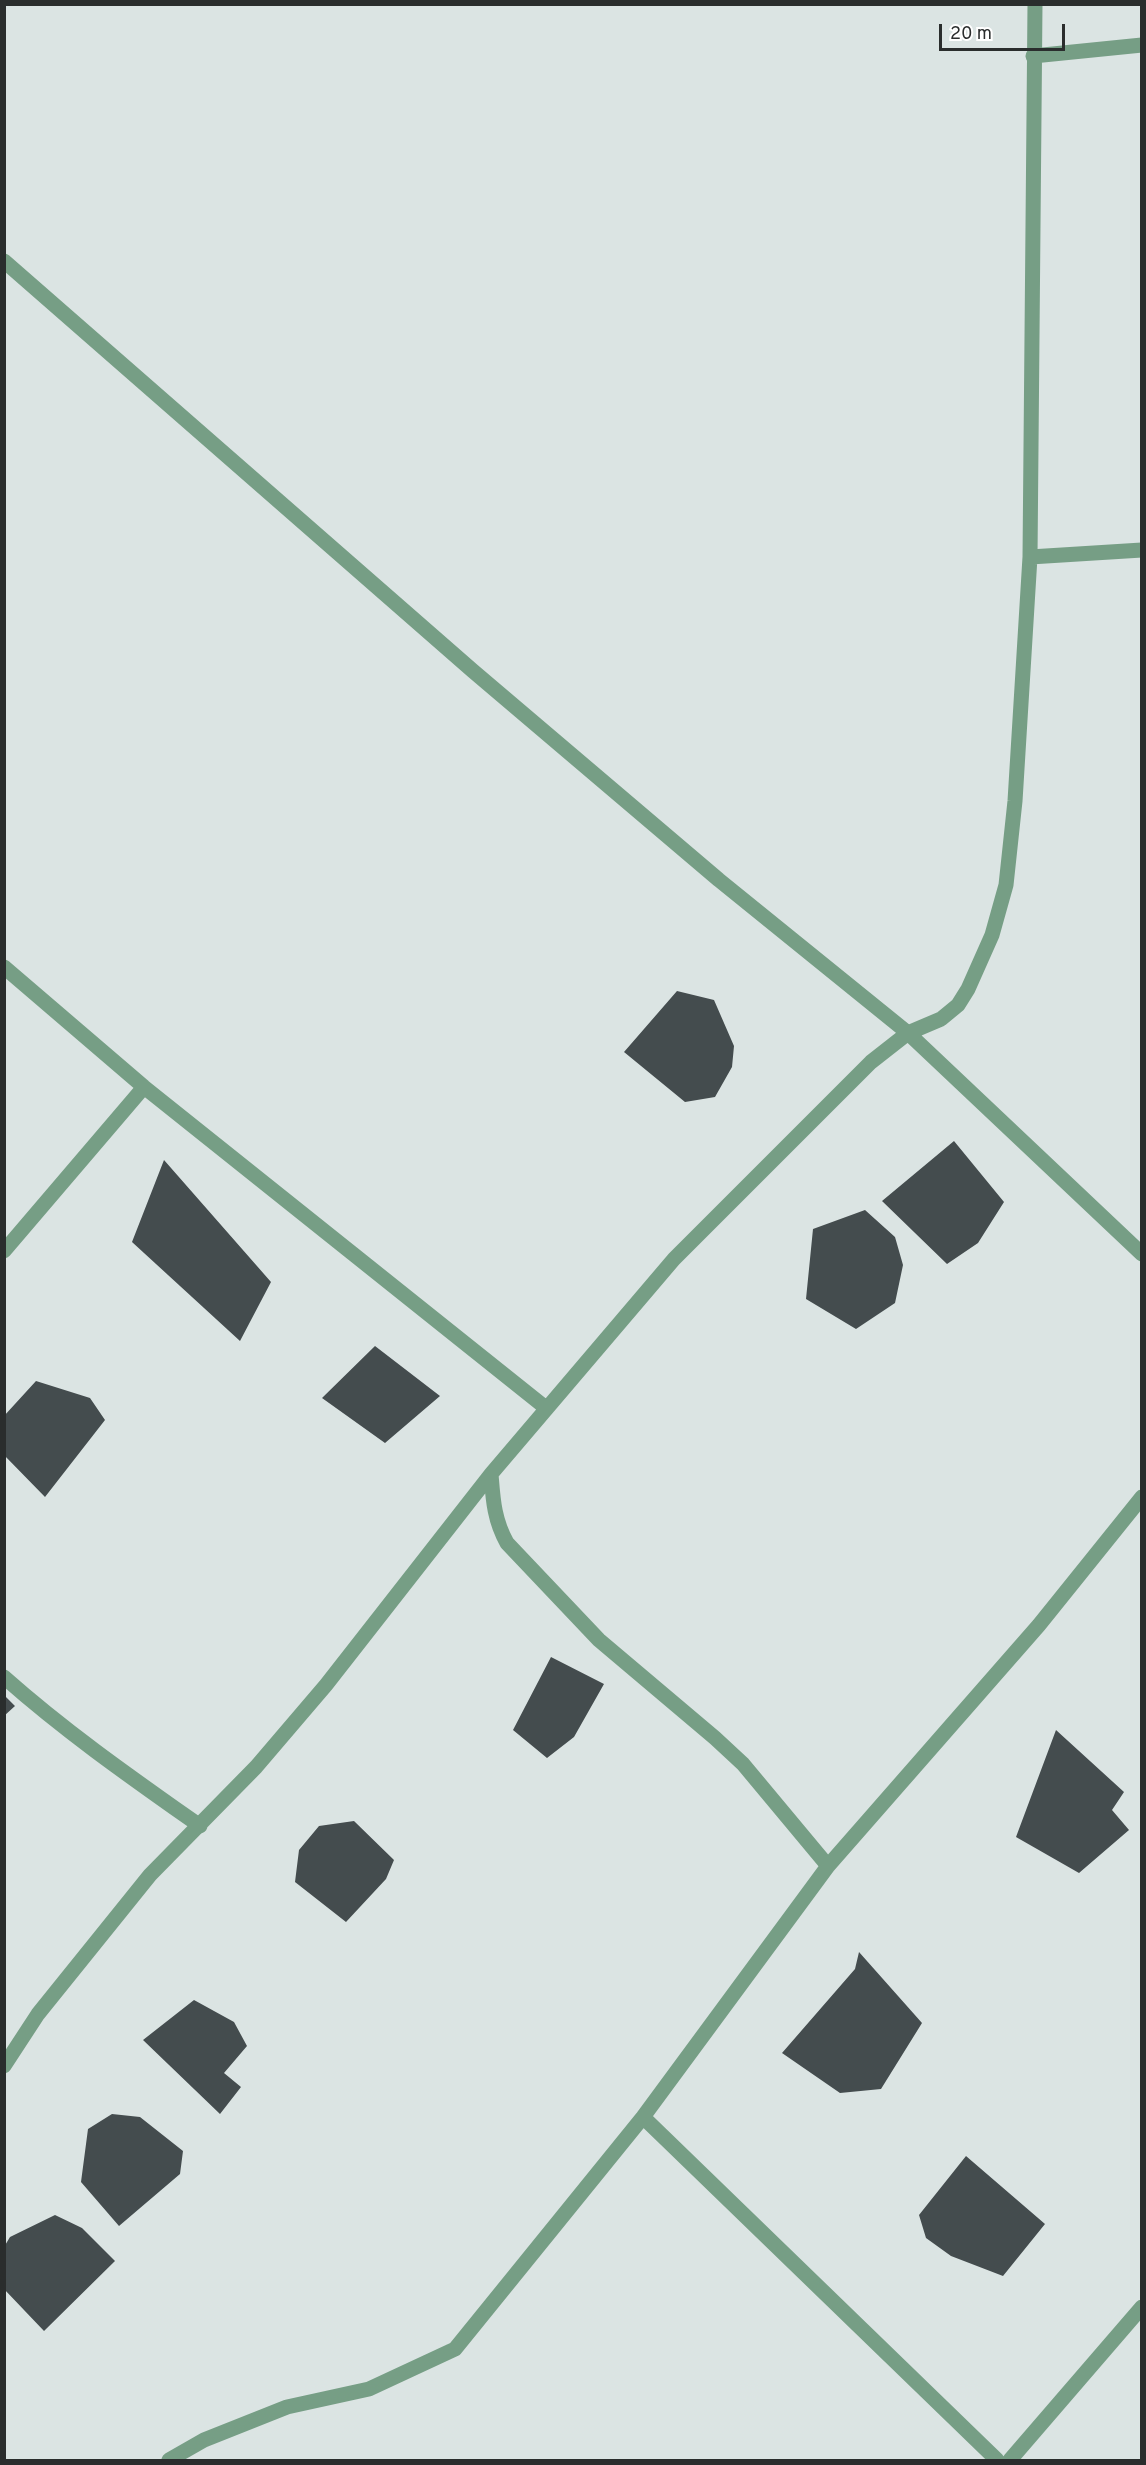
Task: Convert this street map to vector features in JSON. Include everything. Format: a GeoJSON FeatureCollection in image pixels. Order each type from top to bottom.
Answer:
{"type":"FeatureCollection","features":[{"type":"Feature","properties":{"kind":"street"},"geometry":{"type":"LineString","coordinates":[[4,2066],[38,2014],[86,1952],[150,1875],[256,1767],[326,1685],[491,1474],[674,1259],[871,1062],[908,1033],[941,1019],[958,1005],[968,989],[992,935],[1006,885],[1015,801],[1030,557],[1035,4]]}},
{"type":"Feature","properties":{"kind":"street"},"geometry":{"type":"LineString","coordinates":[[1033,56],[1142,45]]}},
{"type":"Feature","properties":{"kind":"street"},"geometry":{"type":"LineString","coordinates":[[6,264],[473,671],[719,880],[908,1033],[1142,1254]]}},
{"type":"Feature","properties":{"kind":"street"},"geometry":{"type":"LineString","coordinates":[[1030,557],[1142,550]]}},
{"type":"Feature","properties":{"kind":"street"},"geometry":{"type":"LineString","coordinates":[[4,967],[144,1088],[546,1408]]}},
{"type":"Feature","properties":{"kind":"street"},"geometry":{"type":"LineString","coordinates":[[4,1251],[144,1088]]}},
{"type":"Feature","properties":{"kind":"street"},"geometry":{"type":"LineString","coordinates":[[491,1474],[494,1510],[498,1527],[507,1543],[599,1640],[715,1738],[742,1764],[828,1866]]}},
{"type":"Feature","properties":{"kind":"street"},"geometry":{"type":"LineString","coordinates":[[169,2460],[204,2440],[287,2407],[369,2389],[455,2349],[643,2117],[828,1866],[1039,1625],[1142,1497]]}},
{"type":"Feature","properties":{"kind":"street"},"geometry":{"type":"LineString","coordinates":[[4,1677],[92,1750],[200,1826]]}},
{"type":"Feature","properties":{"kind":"street"},"geometry":{"type":"LineString","coordinates":[[643,2117],[997,2460]]}},
{"type":"Feature","properties":{"kind":"street"},"geometry":{"type":"LineString","coordinates":[[1010,2460],[1142,2307]]}},
{"type":"Feature","properties":{"kind":"building"},"geometry":{"type":"Polygon","coordinates":[[[677,991],[714,1000],[734,1046],[732,1067],[715,1097],[685,1102],[624,1052],[677,991]]]}},
{"type":"Feature","properties":{"kind":"building"},"geometry":{"type":"Polygon","coordinates":[[[954,1141],[1004,1202],[978,1243],[947,1264],[882,1201],[954,1141]]]}},
{"type":"Feature","properties":{"kind":"building"},"geometry":{"type":"Polygon","coordinates":[[[164,1160],[271,1282],[240,1341],[132,1242],[164,1160]]]}},
{"type":"Feature","properties":{"kind":"building"},"geometry":{"type":"Polygon","coordinates":[[[865,1210],[895,1237],[903,1265],[895,1303],[856,1329],[806,1299],[813,1229],[865,1210]]]}},
{"type":"Feature","properties":{"kind":"building"},"geometry":{"type":"Polygon","coordinates":[[[375,1346],[440,1396],[385,1443],[322,1398],[375,1346]]]}},
{"type":"Feature","properties":{"kind":"building"},"geometry":{"type":"Polygon","coordinates":[[[36,1381],[90,1398],[105,1420],[45,1497],[4,1455],[4,1416],[36,1381]]]}},
{"type":"Feature","properties":{"kind":"building"},"geometry":{"type":"Polygon","coordinates":[[[551,1657],[604,1684],[574,1737],[547,1758],[513,1730],[551,1657]]]}},
{"type":"Feature","properties":{"kind":"building"},"geometry":{"type":"Polygon","coordinates":[[[4,1695],[15,1706],[4,1716],[4,1695]]]}},
{"type":"Feature","properties":{"kind":"building"},"geometry":{"type":"Polygon","coordinates":[[[1056,1730],[1124,1792],[1112,1810],[1129,1830],[1079,1873],[1016,1837],[1056,1730]]]}},
{"type":"Feature","properties":{"kind":"building"},"geometry":{"type":"Polygon","coordinates":[[[354,1821],[394,1860],[386,1879],[346,1922],[295,1882],[299,1850],[319,1826],[354,1821]]]}},
{"type":"Feature","properties":{"kind":"building"},"geometry":{"type":"Polygon","coordinates":[[[859,1952],[922,2023],[881,2089],[840,2093],[782,2053],[855,1969],[859,1952]]]}},
{"type":"Feature","properties":{"kind":"building"},"geometry":{"type":"Polygon","coordinates":[[[194,2000],[234,2022],[247,2046],[224,2073],[241,2087],[220,2114],[143,2040],[194,2000]]]}},
{"type":"Feature","properties":{"kind":"building"},"geometry":{"type":"Polygon","coordinates":[[[112,2114],[140,2117],[183,2151],[180,2174],[119,2226],[81,2182],[88,2129],[112,2114]]]}},
{"type":"Feature","properties":{"kind":"building"},"geometry":{"type":"Polygon","coordinates":[[[966,2156],[1045,2224],[1003,2276],[951,2256],[926,2238],[919,2215],[966,2156]]]}},
{"type":"Feature","properties":{"kind":"building"},"geometry":{"type":"Polygon","coordinates":[[[55,2215],[82,2228],[115,2261],[44,2331],[4,2289],[4,2247],[10,2237],[55,2215]]]}}]}
